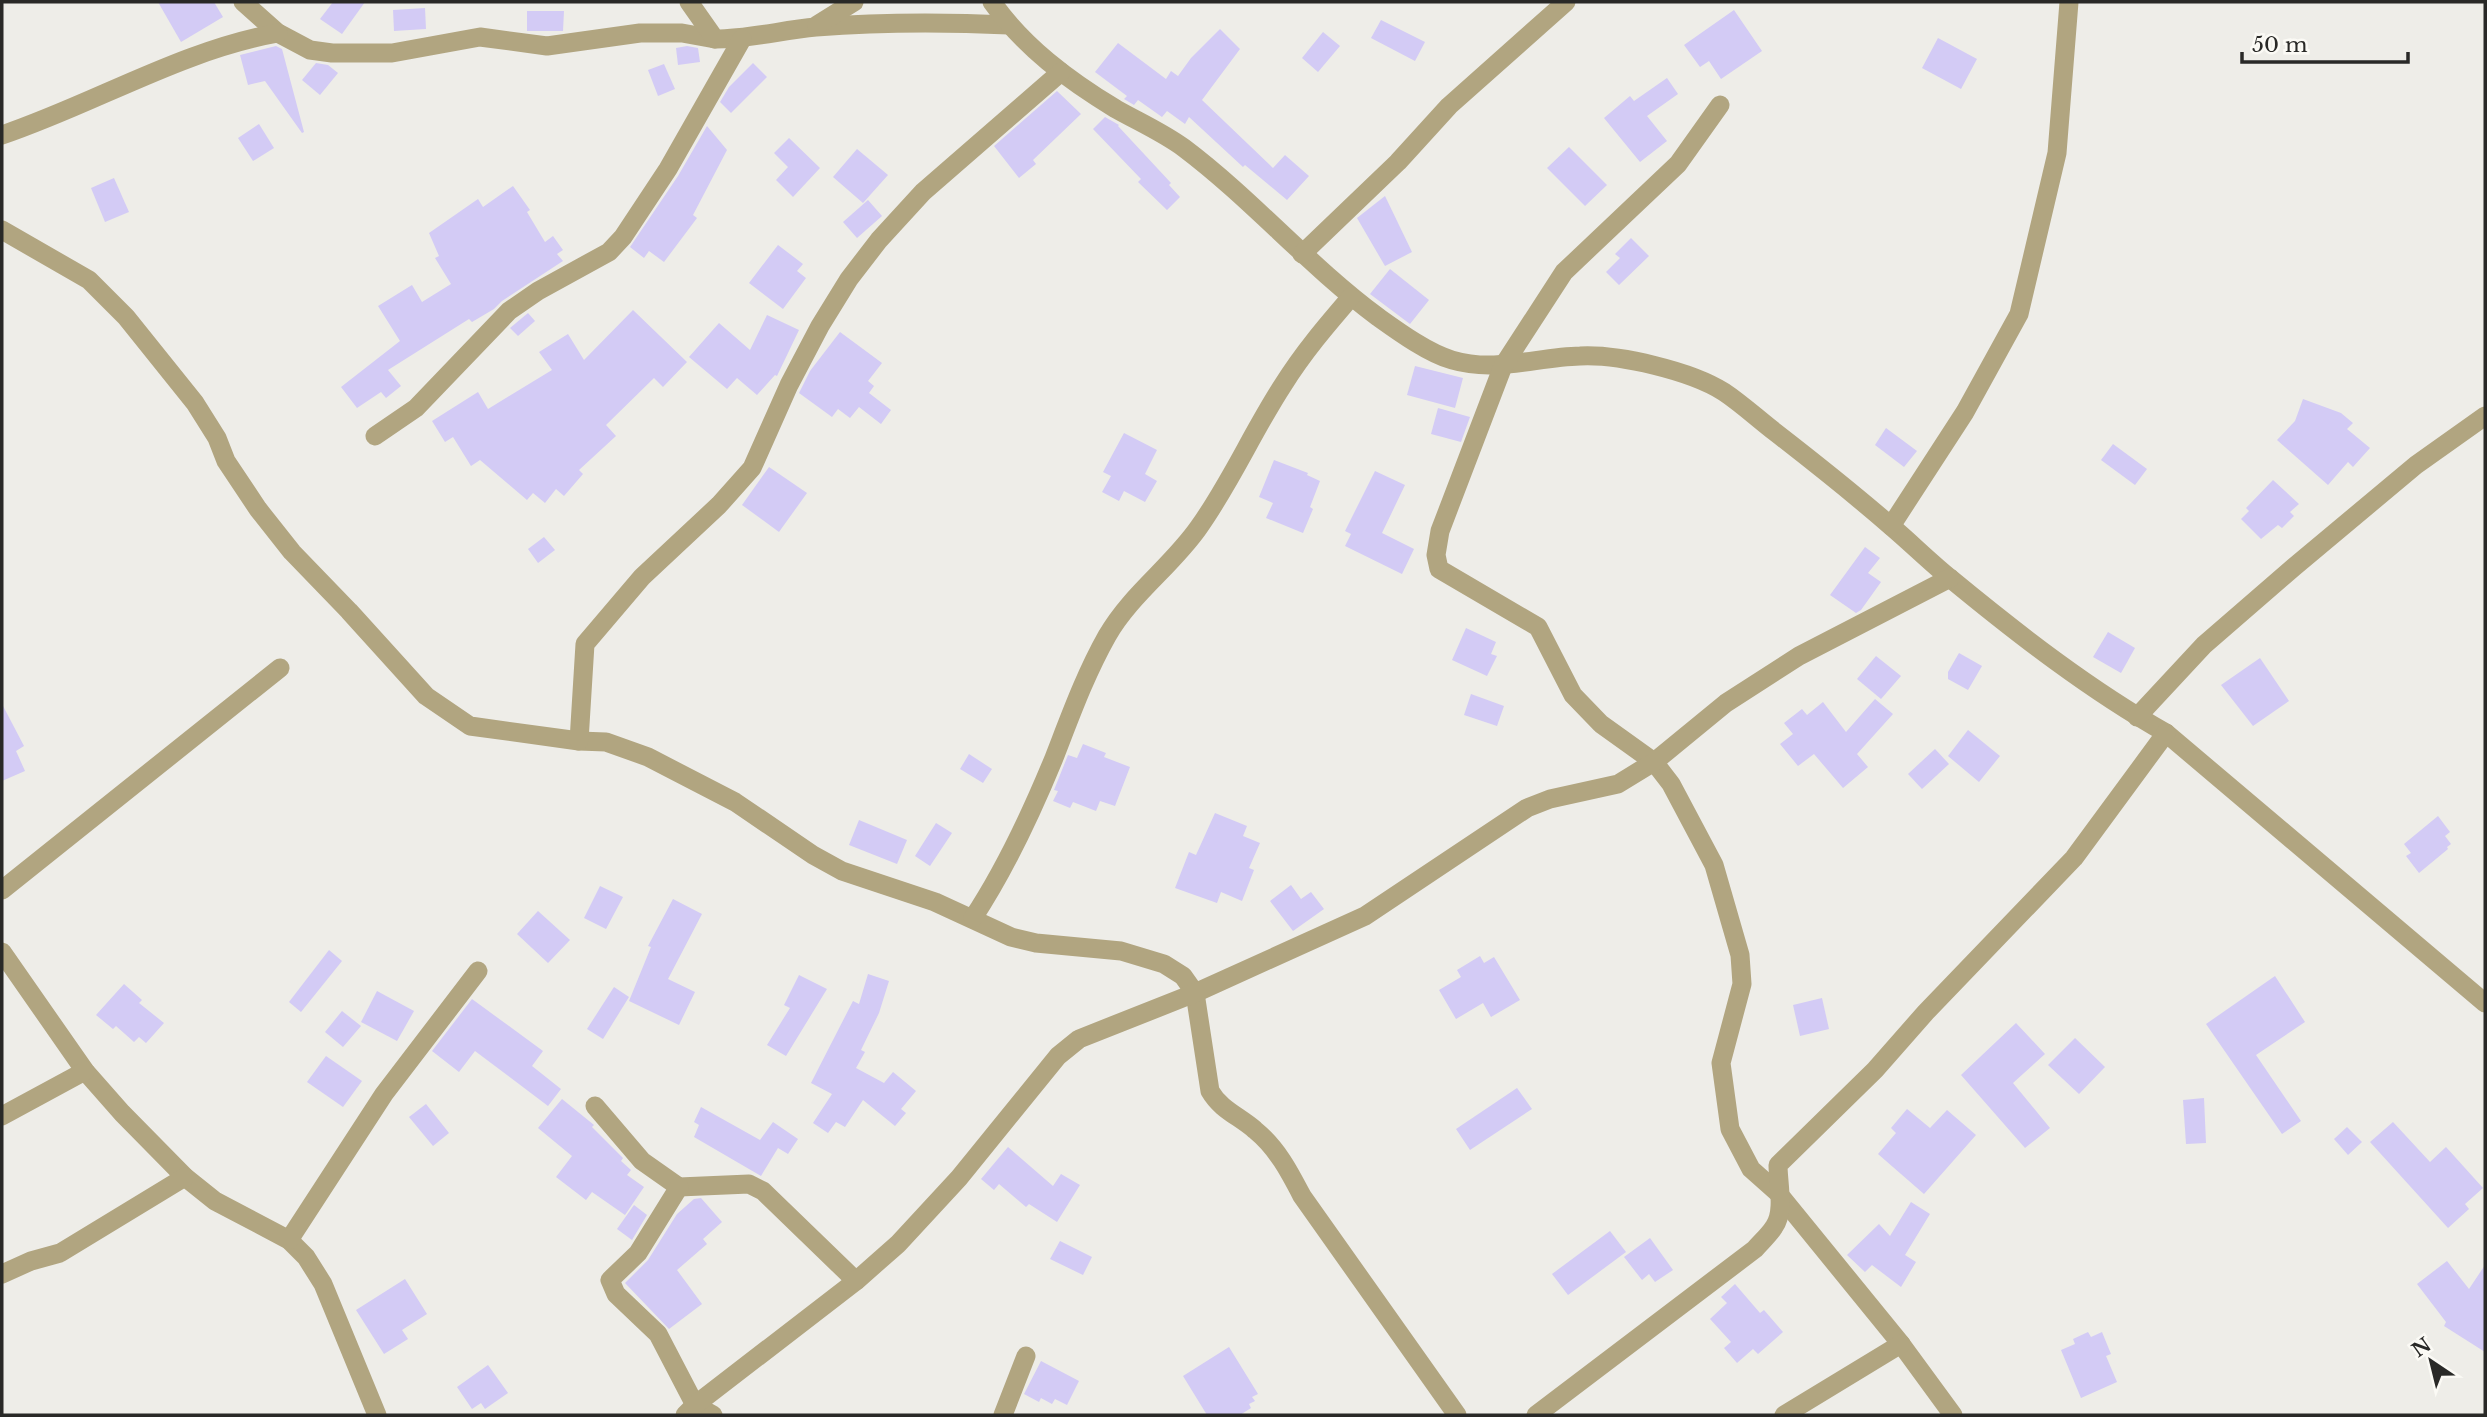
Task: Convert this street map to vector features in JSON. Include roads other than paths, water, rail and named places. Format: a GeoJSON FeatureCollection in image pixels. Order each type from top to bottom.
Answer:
{"type":"FeatureCollection","features":[{"type":"Feature","properties":{"kind":"street"},"geometry":{"type":"LineString","coordinates":[[243,2],[278,33],[310,50],[344,54],[392,52],[480,37],[547,46],[640,33],[682,33],[742,39],[812,28],[892,22],[1009,25]]}},
{"type":"Feature","properties":{"kind":"street"},"geometry":{"type":"LineString","coordinates":[[689,2],[715,38]]}},
{"type":"Feature","properties":{"kind":"street"},"geometry":{"type":"LineString","coordinates":[[812,28],[854,2]]}},
{"type":"Feature","properties":{"kind":"street"},"geometry":{"type":"LineString","coordinates":[[992,2],[1009,25],[1060,72],[1183,148],[1229,185],[1351,297],[1399,332],[1448,359],[1477,366],[1503,366],[1581,355],[1638,361],[1685,375],[1722,391],[1891,526],[1950,578],[2064,667],[2137,717],[2166,733],[2485,1003]]}},
{"type":"Feature","properties":{"kind":"street"},"geometry":{"type":"LineString","coordinates":[[1302,254],[1398,162],[1449,106],[1566,2]]}},
{"type":"Feature","properties":{"kind":"street"},"geometry":{"type":"LineString","coordinates":[[1891,526],[1965,412],[2019,314],[2057,153],[2069,2]]}},
{"type":"Feature","properties":{"kind":"street"},"geometry":{"type":"LineString","coordinates":[[2,135],[188,59],[249,38],[278,33]]}},
{"type":"Feature","properties":{"kind":"street"},"geometry":{"type":"LineString","coordinates":[[375,436],[416,408],[509,311],[538,291],[609,252],[623,237],[668,169],[742,39]]}},
{"type":"Feature","properties":{"kind":"street"},"geometry":{"type":"LineString","coordinates":[[579,741],[585,644],[642,576],[719,505],[752,468],[789,385],[820,326],[849,279],[879,240],[923,192],[1060,72]]}},
{"type":"Feature","properties":{"kind":"street"},"geometry":{"type":"LineString","coordinates":[[1720,105],[1678,164],[1564,272],[1503,366],[1440,531],[1436,555],[1439,569],[1538,627],[1573,695],[1601,724],[1654,762],[1671,784],[1714,865],[1740,955],[1742,984],[1721,1063],[1730,1129],[1751,1169],[1778,1193],[1901,1344],[1954,1415]]}},
{"type":"Feature","properties":{"kind":"street"},"geometry":{"type":"LineString","coordinates":[[2,230],[89,280],[126,317],[195,402],[217,438],[226,461],[258,509],[292,552],[426,696],[470,726],[579,741],[606,742],[648,757],[735,803],[842,871],[907,890],[1011,937],[1036,943],[1121,951],[1164,964],[1183,976],[1195,993],[1210,1091],[1217,1103],[1256,1130],[1284,1161],[1302,1196],[1457,1415]]}},
{"type":"Feature","properties":{"kind":"street"},"geometry":{"type":"LineString","coordinates":[[973,918],[998,880],[1016,845],[1079,695],[1108,635],[1135,598],[1191,539],[1311,343],[1351,297]]}},
{"type":"Feature","properties":{"kind":"street"},"geometry":{"type":"LineString","coordinates":[[2137,717],[2204,645],[2294,567],[2416,465],[2485,416]]}},
{"type":"Feature","properties":{"kind":"street"},"geometry":{"type":"LineString","coordinates":[[690,1410],[856,1282],[898,1244],[959,1178],[1058,1056],[1079,1039],[1195,993],[1365,916],[1527,808],[1550,799],[1618,784],[1654,762],[1726,703],[1799,656],[1950,578]]}},
{"type":"Feature","properties":{"kind":"street"},"geometry":{"type":"LineString","coordinates":[[2,890],[280,668]]}},
{"type":"Feature","properties":{"kind":"street"},"geometry":{"type":"LineString","coordinates":[[1536,1415],[1755,1249],[1776,1225],[1781,1205],[1778,1165],[1875,1070],[2074,858],[2166,733]]}},
{"type":"Feature","properties":{"kind":"street"},"geometry":{"type":"LineString","coordinates":[[2,953],[85,1071],[185,1177],[215,1201],[289,1240],[306,1257],[323,1284],[377,1415]]}},
{"type":"Feature","properties":{"kind":"street"},"geometry":{"type":"LineString","coordinates":[[289,1240],[384,1094],[478,971]]}},
{"type":"Feature","properties":{"kind":"street"},"geometry":{"type":"LineString","coordinates":[[2,1116],[85,1071]]}},
{"type":"Feature","properties":{"kind":"street"},"geometry":{"type":"LineString","coordinates":[[596,1105],[642,1161],[679,1186],[749,1184],[763,1191],[856,1282]]}},
{"type":"Feature","properties":{"kind":"street"},"geometry":{"type":"LineString","coordinates":[[2,1274],[31,1261],[60,1253],[185,1177]]}},
{"type":"Feature","properties":{"kind":"street"},"geometry":{"type":"LineString","coordinates":[[679,1186],[638,1253],[610,1280],[616,1294],[658,1334],[690,1410]]}},
{"type":"Feature","properties":{"kind":"street"},"geometry":{"type":"LineString","coordinates":[[1784,1415],[1901,1344]]}},
{"type":"Feature","properties":{"kind":"street"},"geometry":{"type":"LineString","coordinates":[[1003,1415],[1026,1356]]}},
{"type":"Feature","properties":{"kind":"street"},"geometry":{"type":"LineString","coordinates":[[690,1410],[713,1415]]}}]}
